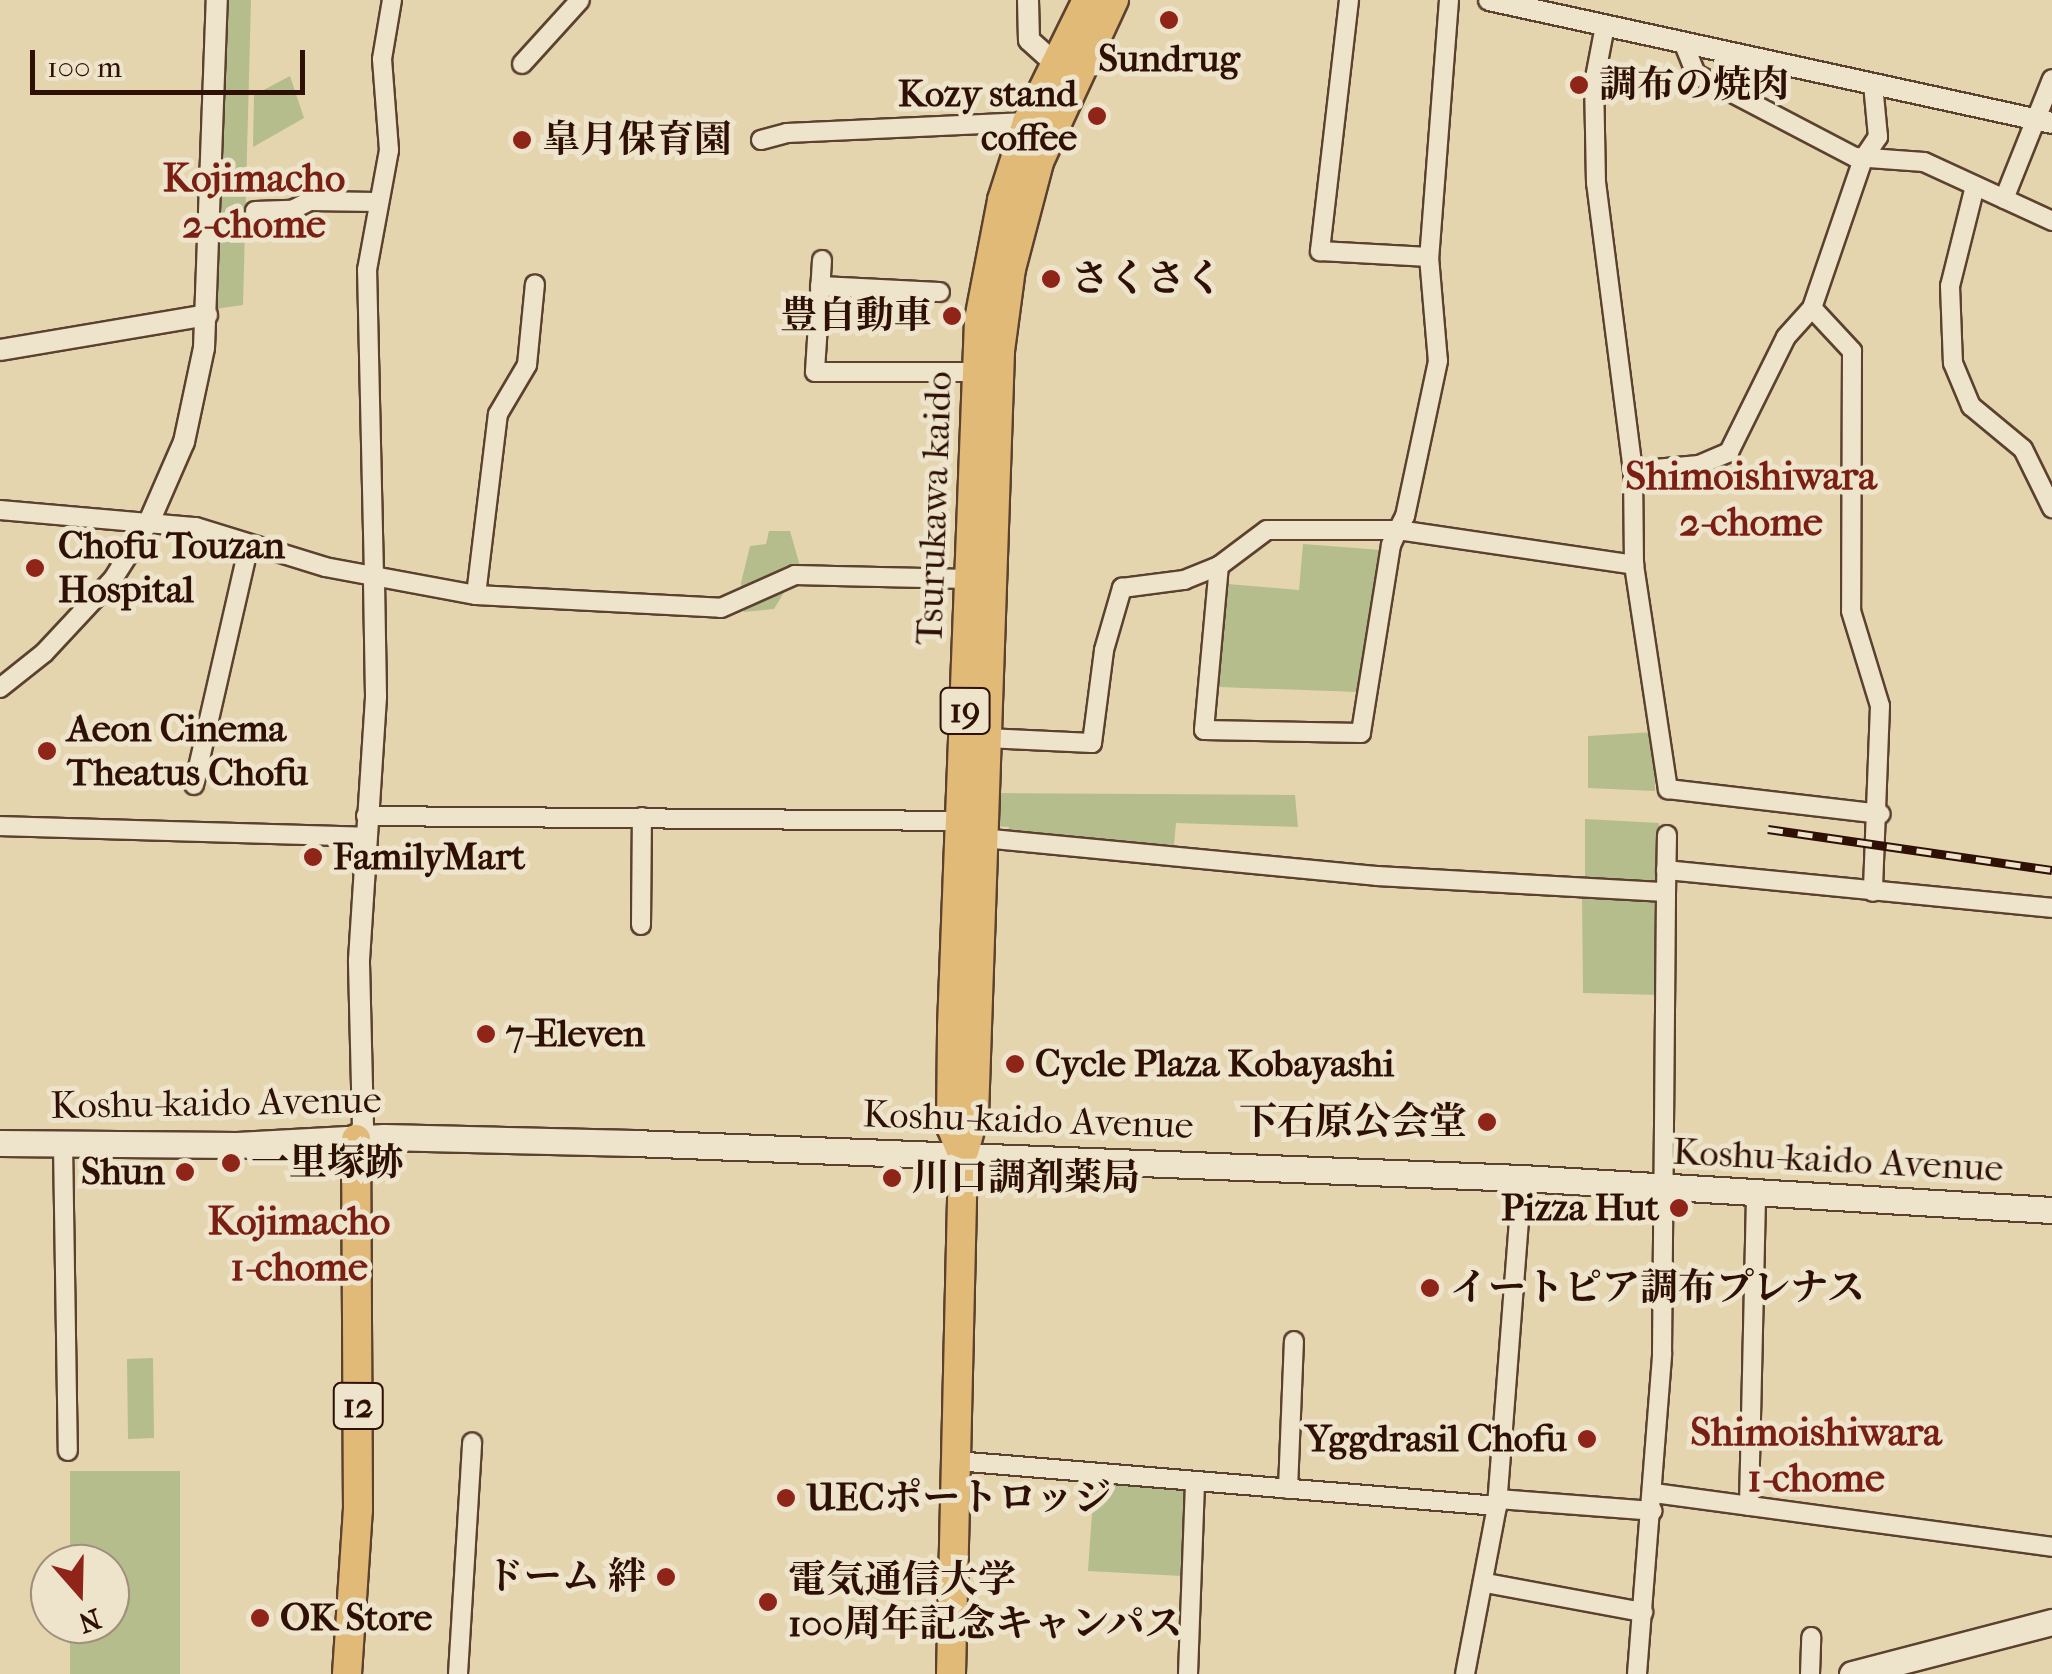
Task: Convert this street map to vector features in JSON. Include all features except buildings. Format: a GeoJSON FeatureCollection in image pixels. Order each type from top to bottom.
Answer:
{"type":"FeatureCollection","features":[{"type":"Feature","properties":{"kind":"main road","name":"Tsurukawa kaido"},"geometry":{"type":"LineString","coordinates":[[972,830],[969,579],[975,372],[993,240],[1027,122],[1052,61],[1087,0]]}},
{"type":"Feature","properties":{"kind":"main road","name":"19"},"geometry":{"type":"LineString","coordinates":[[951,1674],[963,1156],[974,1115],[972,830],[986,738],[1006,299],[1038,162],[1114,0]]}},
{"type":"Feature","properties":{"kind":"main road","name":"Koshu-kaido Avenue"},"geometry":{"type":"LineString","coordinates":[[0,1143],[356,1139],[963,1156],[1522,1178],[2052,1210]]}},
{"type":"Feature","properties":{"kind":"main road","name":"12"},"geometry":{"type":"LineString","coordinates":[[346,1674],[358,1510],[356,1139]]}},
{"type":"Feature","properties":{"kind":"main road"},"geometry":{"type":"LineString","coordinates":[[1852,1674],[2052,1622]]}},
{"type":"Feature","properties":{"kind":"street"},"geometry":{"type":"LineString","coordinates":[[0,688],[113,579],[149,522],[184,442],[206,315],[217,0]]}},
{"type":"Feature","properties":{"kind":"street"},"geometry":{"type":"LineString","coordinates":[[356,1139],[363,1126],[365,827],[376,696],[365,318],[376,202],[389,150],[382,58],[392,0]]}},
{"type":"Feature","properties":{"kind":"street"},"geometry":{"type":"LineString","coordinates":[[522,64],[580,0]]}},
{"type":"Feature","properties":{"kind":"street"},"geometry":{"type":"LineString","coordinates":[[1028,0],[1029,40],[1052,61]]}},
{"type":"Feature","properties":{"kind":"street"},"geometry":{"type":"LineString","coordinates":[[1349,0],[1320,251],[1430,256]]}},
{"type":"Feature","properties":{"kind":"street"},"geometry":{"type":"LineString","coordinates":[[1219,566],[1204,730],[1361,733],[1374,634],[1438,361],[1430,256],[1449,0]]}},
{"type":"Feature","properties":{"kind":"street"},"geometry":{"type":"LineString","coordinates":[[1490,0],[2045,121]]}},
{"type":"Feature","properties":{"kind":"street"},"geometry":{"type":"LineString","coordinates":[[1605,26],[1594,84],[1596,183],[1633,471],[1634,565],[1668,789],[1881,814]]}},
{"type":"Feature","properties":{"kind":"street"},"geometry":{"type":"LineString","coordinates":[[1684,42],[1696,74],[1863,159],[1924,162],[2052,221]]}},
{"type":"Feature","properties":{"kind":"street"},"geometry":{"type":"LineString","coordinates":[[2004,199],[2045,121],[2052,80]]}},
{"type":"Feature","properties":{"kind":"street"},"geometry":{"type":"LineString","coordinates":[[1633,471],[1699,465],[1729,452],[1786,337],[1812,308],[1863,159],[1878,137],[1873,84]]}},
{"type":"Feature","properties":{"kind":"street"},"geometry":{"type":"LineString","coordinates":[[761,140],[787,133],[1027,122]]}},
{"type":"Feature","properties":{"kind":"street"},"geometry":{"type":"LineString","coordinates":[[1975,186],[1950,286],[1953,363],[1971,406],[2023,449],[2052,508]]}},
{"type":"Feature","properties":{"kind":"street"},"geometry":{"type":"LineString","coordinates":[[255,211],[292,210],[310,201],[376,202]]}},
{"type":"Feature","properties":{"kind":"street"},"geometry":{"type":"LineString","coordinates":[[822,260],[814,372],[975,372]]}},
{"type":"Feature","properties":{"kind":"street"},"geometry":{"type":"LineString","coordinates":[[476,596],[498,414],[528,365],[535,284]]}},
{"type":"Feature","properties":{"kind":"street"},"geometry":{"type":"LineString","coordinates":[[820,286],[940,292]]}},
{"type":"Feature","properties":{"kind":"street"},"geometry":{"type":"LineString","coordinates":[[1812,308],[1852,351],[1847,558],[1850,611],[1880,706],[1881,814],[1873,892]]}},
{"type":"Feature","properties":{"kind":"street"},"geometry":{"type":"LineString","coordinates":[[0,350],[206,315]]}},
{"type":"Feature","properties":{"kind":"street"},"geometry":{"type":"LineString","coordinates":[[0,510],[149,522],[374,576],[476,596],[721,608],[795,575],[969,579]]}},
{"type":"Feature","properties":{"kind":"street"},"geometry":{"type":"LineString","coordinates":[[986,738],[1092,744],[1104,650],[1122,588],[1184,580],[1219,566],[1267,530],[1398,530],[1634,565]]}},
{"type":"Feature","properties":{"kind":"street"},"geometry":{"type":"LineString","coordinates":[[194,785],[249,544]]}},
{"type":"Feature","properties":{"kind":"street"},"geometry":{"type":"LineString","coordinates":[[641,926],[642,816]]}},
{"type":"Feature","properties":{"kind":"street"},"geometry":{"type":"LineString","coordinates":[[0,826],[365,827],[642,816],[972,830],[1377,876],[1666,892]]}},
{"type":"Feature","properties":{"kind":"street"},"geometry":{"type":"LineString","coordinates":[[1637,1674],[1654,1502],[1667,834]]}},
{"type":"Feature","properties":{"kind":"street"},"geometry":{"type":"LineString","coordinates":[[1666,870],[2052,908]]}},
{"type":"Feature","properties":{"kind":"street"},"geometry":{"type":"LineString","coordinates":[[63,1144],[68,1452]]}},
{"type":"Feature","properties":{"kind":"street"},"geometry":{"type":"LineString","coordinates":[[1465,1674],[1486,1583],[1497,1503],[1522,1178]]}},
{"type":"Feature","properties":{"kind":"street"},"geometry":{"type":"LineString","coordinates":[[1749,1506],[1756,1193]]}},
{"type":"Feature","properties":{"kind":"street"},"geometry":{"type":"LineString","coordinates":[[1288,1489],[1294,1341]]}},
{"type":"Feature","properties":{"kind":"street"},"geometry":{"type":"LineString","coordinates":[[458,1674],[472,1442]]}},
{"type":"Feature","properties":{"kind":"street"},"geometry":{"type":"LineString","coordinates":[[956,1461],[1497,1503],[1749,1506],[2052,1547]]}},
{"type":"Feature","properties":{"kind":"street"},"geometry":{"type":"LineString","coordinates":[[1188,1674],[1195,1481]]}},
{"type":"Feature","properties":{"kind":"street"},"geometry":{"type":"LineString","coordinates":[[1486,1583],[1643,1612]]}},
{"type":"Feature","properties":{"kind":"street"},"geometry":{"type":"LineString","coordinates":[[1810,1674],[1811,1637]]}},
{"type":"Feature","properties":{"kind":"green space"},"geometry":{"type":"Polygon","coordinates":[[[227,0],[251,0],[243,305],[215,309],[227,0]]]}},
{"type":"Feature","properties":{"kind":"green space"},"geometry":{"type":"Polygon","coordinates":[[[290,76],[304,118],[253,147],[254,95],[290,76]]]}},
{"type":"Feature","properties":{"kind":"green space"},"geometry":{"type":"Polygon","coordinates":[[[769,531],[790,531],[800,566],[774,609],[744,612],[741,583],[750,546],[766,544],[769,531]]]}},
{"type":"Feature","properties":{"kind":"green space"},"geometry":{"type":"Polygon","coordinates":[[[1303,544],[1381,550],[1358,692],[1219,687],[1228,584],[1299,590],[1303,544]]]}},
{"type":"Feature","properties":{"kind":"green space"},"geometry":{"type":"Polygon","coordinates":[[[1654,732],[1655,791],[1588,788],[1588,736],[1654,732]]]}},
{"type":"Feature","properties":{"kind":"green space"},"geometry":{"type":"Polygon","coordinates":[[[995,793],[1295,795],[1298,827],[1176,823],[1174,845],[1008,836],[1009,827],[994,826],[995,793]]]}},
{"type":"Feature","properties":{"kind":"green space"},"geometry":{"type":"Polygon","coordinates":[[[1585,819],[1659,823],[1658,883],[1585,880],[1585,819]]]}},
{"type":"Feature","properties":{"kind":"green space"},"geometry":{"type":"Polygon","coordinates":[[[1582,895],[1661,897],[1660,995],[1583,993],[1582,895]]]}},
{"type":"Feature","properties":{"kind":"green space"},"geometry":{"type":"Polygon","coordinates":[[[153,1358],[154,1438],[128,1439],[127,1359],[153,1358]]]}},
{"type":"Feature","properties":{"kind":"green space"},"geometry":{"type":"Polygon","coordinates":[[[1095,1470],[1188,1477],[1182,1576],[1088,1571],[1095,1470]]]}},
{"type":"Feature","properties":{"kind":"green space"},"geometry":{"type":"Polygon","coordinates":[[[70,1471],[180,1471],[180,1674],[70,1674],[70,1644],[130,1644],[130,1544],[70,1544],[70,1471]]]}},
{"type":"Feature","properties":{"kind":"railway"},"geometry":{"type":"LineString","coordinates":[[1768,829],[2052,870]]}},
{"type":"Feature","properties":{"kind":"place","name":"Sundrug"},"geometry":{"type":"Point","coordinates":[1169,20]}},
{"type":"Feature","properties":{"kind":"place","name":"調布の焼肉"},"geometry":{"type":"Point","coordinates":[1579,85]}},
{"type":"Feature","properties":{"kind":"place","name":"Kozy stand coffee"},"geometry":{"type":"Point","coordinates":[1097,116]}},
{"type":"Feature","properties":{"kind":"place","name":"皐月保育園"},"geometry":{"type":"Point","coordinates":[522,140]}},
{"type":"Feature","properties":{"kind":"place","name":"さくさく"},"geometry":{"type":"Point","coordinates":[1051,279]}},
{"type":"Feature","properties":{"kind":"place","name":"豊自動車"},"geometry":{"type":"Point","coordinates":[952,316]}},
{"type":"Feature","properties":{"kind":"place","name":"Chofu Touzan Hospital"},"geometry":{"type":"Point","coordinates":[35,568]}},
{"type":"Feature","properties":{"kind":"place","name":"Aeon Cinema Theatus Chofu"},"geometry":{"type":"Point","coordinates":[47,751]}},
{"type":"Feature","properties":{"kind":"place","name":"FamilyMart"},"geometry":{"type":"Point","coordinates":[313,857]}},
{"type":"Feature","properties":{"kind":"place","name":"7-Eleven"},"geometry":{"type":"Point","coordinates":[486,1034]}},
{"type":"Feature","properties":{"kind":"place","name":"Cycle Plaza Kobayashi"},"geometry":{"type":"Point","coordinates":[1015,1064]}},
{"type":"Feature","properties":{"kind":"place","name":"下石原公会堂"},"geometry":{"type":"Point","coordinates":[1487,1122]}},
{"type":"Feature","properties":{"kind":"place","name":"一里塚跡"},"geometry":{"type":"Point","coordinates":[231,1163]}},
{"type":"Feature","properties":{"kind":"place","name":"Shun"},"geometry":{"type":"Point","coordinates":[185,1172]}},
{"type":"Feature","properties":{"kind":"place","name":"川口調剤薬局"},"geometry":{"type":"Point","coordinates":[892,1178]}},
{"type":"Feature","properties":{"kind":"place","name":"Pizza Hut"},"geometry":{"type":"Point","coordinates":[1679,1208]}},
{"type":"Feature","properties":{"kind":"place","name":"イートピア調布プレナス"},"geometry":{"type":"Point","coordinates":[1430,1288]}},
{"type":"Feature","properties":{"kind":"place","name":"Yggdrasil Chofu"},"geometry":{"type":"Point","coordinates":[1587,1439]}},
{"type":"Feature","properties":{"kind":"place","name":"UECポートロッジ"},"geometry":{"type":"Point","coordinates":[786,1498]}},
{"type":"Feature","properties":{"kind":"place","name":"ドーム 絆"},"geometry":{"type":"Point","coordinates":[666,1577]}},
{"type":"Feature","properties":{"kind":"place","name":"電気通信大学 100周年記念キャンパス"},"geometry":{"type":"Point","coordinates":[768,1602]}},
{"type":"Feature","properties":{"kind":"place","name":"OK Store"},"geometry":{"type":"Point","coordinates":[260,1618]}},
{"type":"Feature","properties":{"kind":"district","name":"Kojimacho 2-chome"},"geometry":{"type":"Point","coordinates":[254,201]}},
{"type":"Feature","properties":{"kind":"district","name":"Shimoishiwara 2-chome"},"geometry":{"type":"Point","coordinates":[1751,499]}},
{"type":"Feature","properties":{"kind":"district","name":"Kojimacho 1-chome"},"geometry":{"type":"Point","coordinates":[299,1244]}},
{"type":"Feature","properties":{"kind":"district","name":"Shimoishiwara 1-chome"},"geometry":{"type":"Point","coordinates":[1816,1455]}}]}
